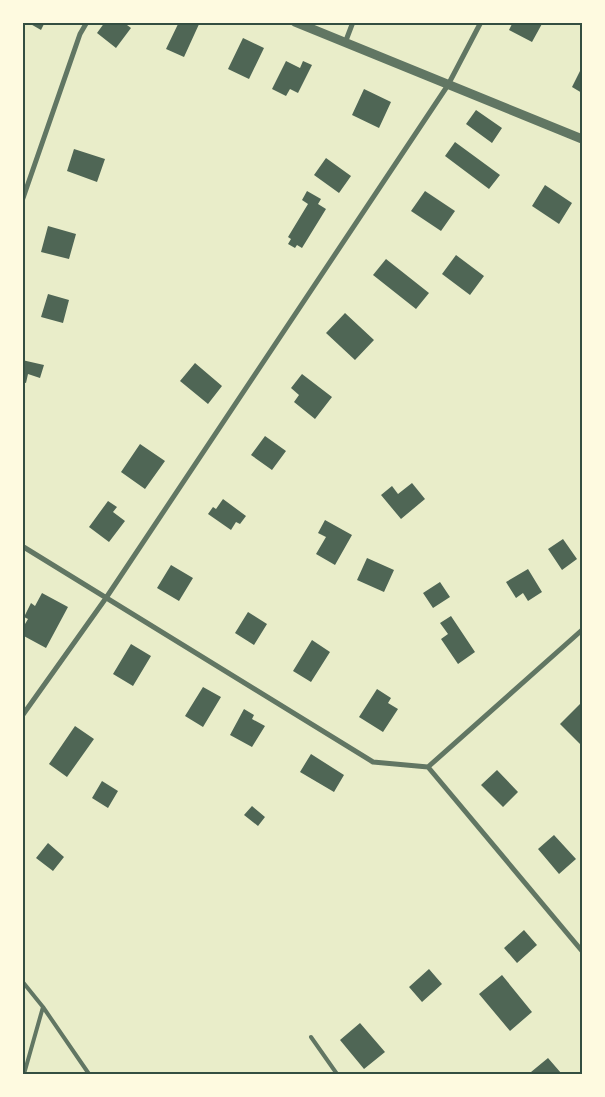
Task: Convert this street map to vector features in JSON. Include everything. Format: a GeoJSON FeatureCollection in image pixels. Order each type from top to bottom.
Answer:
{"type":"FeatureCollection","features":[{"type":"Feature","properties":{"kind":"street"},"geometry":{"type":"LineString","coordinates":[[22,201],[80,34],[87,22]]}},
{"type":"Feature","properties":{"kind":"street"},"geometry":{"type":"LineString","coordinates":[[295,22],[582,139]]}},
{"type":"Feature","properties":{"kind":"street"},"geometry":{"type":"LineString","coordinates":[[346,43],[353,22]]}},
{"type":"Feature","properties":{"kind":"street"},"geometry":{"type":"LineString","coordinates":[[22,716],[106,598],[448,85],[481,22]]}},
{"type":"Feature","properties":{"kind":"street"},"geometry":{"type":"LineString","coordinates":[[22,546],[373,762],[428,767],[582,950]]}},
{"type":"Feature","properties":{"kind":"street"},"geometry":{"type":"LineString","coordinates":[[428,767],[582,630]]}},
{"type":"Feature","properties":{"kind":"lane"},"geometry":{"type":"LineString","coordinates":[[22,981],[89,1074]]}},
{"type":"Feature","properties":{"kind":"lane"},"geometry":{"type":"LineString","coordinates":[[24,1074],[43,1008]]}},
{"type":"Feature","properties":{"kind":"lane"},"geometry":{"type":"LineString","coordinates":[[311,1037],[337,1074]]}},
{"type":"Feature","properties":{"kind":"building"},"geometry":{"type":"Polygon","coordinates":[[[27,22],[45,22],[41,30],[27,22]]]}},
{"type":"Feature","properties":{"kind":"building"},"geometry":{"type":"Polygon","coordinates":[[[105,22],[123,22],[131,28],[116,48],[97,33],[105,22]]]}},
{"type":"Feature","properties":{"kind":"building"},"geometry":{"type":"Polygon","coordinates":[[[179,22],[200,22],[184,57],[166,49],[179,22]]]}},
{"type":"Feature","properties":{"kind":"building"},"geometry":{"type":"Polygon","coordinates":[[[513,22],[543,22],[532,42],[509,30],[513,22]]]}},
{"type":"Feature","properties":{"kind":"building"},"geometry":{"type":"Polygon","coordinates":[[[243,38],[264,48],[249,79],[228,69],[243,38]]]}},
{"type":"Feature","properties":{"kind":"building"},"geometry":{"type":"Polygon","coordinates":[[[286,61],[300,68],[303,61],[312,65],[298,93],[290,89],[286,96],[272,89],[286,61]]]}},
{"type":"Feature","properties":{"kind":"building"},"geometry":{"type":"Polygon","coordinates":[[[582,67],[582,93],[572,87],[582,67]]]}},
{"type":"Feature","properties":{"kind":"building"},"geometry":{"type":"Polygon","coordinates":[[[364,89],[391,102],[379,128],[352,115],[364,89]]]}},
{"type":"Feature","properties":{"kind":"building"},"geometry":{"type":"Polygon","coordinates":[[[476,110],[502,128],[492,143],[466,124],[476,110]]]}},
{"type":"Feature","properties":{"kind":"building"},"geometry":{"type":"Polygon","coordinates":[[[455,142],[500,175],[489,189],[445,156],[455,142]]]}},
{"type":"Feature","properties":{"kind":"building"},"geometry":{"type":"Polygon","coordinates":[[[74,149],[105,159],[97,182],[67,171],[74,149]]]}},
{"type":"Feature","properties":{"kind":"building"},"geometry":{"type":"Polygon","coordinates":[[[326,158],[351,176],[339,193],[314,175],[326,158]]]}},
{"type":"Feature","properties":{"kind":"building"},"geometry":{"type":"Polygon","coordinates":[[[545,185],[572,203],[559,224],[532,206],[545,185]]]}},
{"type":"Feature","properties":{"kind":"building"},"geometry":{"type":"Polygon","coordinates":[[[307,191],[321,199],[318,204],[326,209],[302,248],[297,245],[295,248],[288,244],[291,239],[288,237],[308,204],[302,200],[307,191]]]}},
{"type":"Feature","properties":{"kind":"building"},"geometry":{"type":"Polygon","coordinates":[[[425,191],[455,211],[441,231],[411,211],[425,191]]]}},
{"type":"Feature","properties":{"kind":"building"},"geometry":{"type":"Polygon","coordinates":[[[48,226],[76,234],[69,259],[41,252],[48,226]]]}},
{"type":"Feature","properties":{"kind":"building"},"geometry":{"type":"Polygon","coordinates":[[[456,255],[484,276],[470,295],[442,274],[456,255]]]}},
{"type":"Feature","properties":{"kind":"building"},"geometry":{"type":"Polygon","coordinates":[[[386,259],[429,293],[416,309],[373,275],[386,259]]]}},
{"type":"Feature","properties":{"kind":"building"},"geometry":{"type":"Polygon","coordinates":[[[48,294],[69,300],[63,323],[41,317],[48,294]]]}},
{"type":"Feature","properties":{"kind":"building"},"geometry":{"type":"Polygon","coordinates":[[[345,313],[374,340],[355,360],[326,333],[345,313]]]}},
{"type":"Feature","properties":{"kind":"building"},"geometry":{"type":"Polygon","coordinates":[[[22,360],[44,365],[40,378],[28,374],[26,383],[22,382],[22,360]]]}},
{"type":"Feature","properties":{"kind":"building"},"geometry":{"type":"Polygon","coordinates":[[[195,363],[222,386],[208,404],[180,381],[195,363]]]}},
{"type":"Feature","properties":{"kind":"building"},"geometry":{"type":"Polygon","coordinates":[[[302,374],[332,397],[315,419],[294,402],[299,395],[291,388],[302,374]]]}},
{"type":"Feature","properties":{"kind":"building"},"geometry":{"type":"Polygon","coordinates":[[[265,436],[286,451],[272,470],[251,455],[265,436]]]}},
{"type":"Feature","properties":{"kind":"building"},"geometry":{"type":"Polygon","coordinates":[[[140,444],[165,461],[145,489],[121,472],[140,444]]]}},
{"type":"Feature","properties":{"kind":"building"},"geometry":{"type":"Polygon","coordinates":[[[412,483],[425,499],[401,519],[381,495],[392,486],[398,494],[412,483]]]}},
{"type":"Feature","properties":{"kind":"building"},"geometry":{"type":"Polygon","coordinates":[[[223,499],[246,516],[240,524],[236,522],[231,530],[208,514],[213,507],[216,509],[223,499]]]}},
{"type":"Feature","properties":{"kind":"building"},"geometry":{"type":"Polygon","coordinates":[[[108,501],[117,507],[113,512],[125,521],[109,542],[89,527],[108,501]]]}},
{"type":"Feature","properties":{"kind":"building"},"geometry":{"type":"Polygon","coordinates":[[[325,520],[352,535],[335,565],[316,554],[326,537],[318,533],[325,520]]]}},
{"type":"Feature","properties":{"kind":"building"},"geometry":{"type":"Polygon","coordinates":[[[563,539],[577,559],[562,570],[548,549],[563,539]]]}},
{"type":"Feature","properties":{"kind":"building"},"geometry":{"type":"Polygon","coordinates":[[[367,558],[394,570],[384,592],[357,580],[367,558]]]}},
{"type":"Feature","properties":{"kind":"building"},"geometry":{"type":"Polygon","coordinates":[[[171,565],[193,578],[179,601],[157,588],[171,565]]]}},
{"type":"Feature","properties":{"kind":"building"},"geometry":{"type":"Polygon","coordinates":[[[528,569],[542,592],[528,601],[523,593],[516,598],[506,582],[528,569]]]}},
{"type":"Feature","properties":{"kind":"building"},"geometry":{"type":"Polygon","coordinates":[[[440,582],[450,597],[433,608],[423,593],[440,582]]]}},
{"type":"Feature","properties":{"kind":"building"},"geometry":{"type":"Polygon","coordinates":[[[42,593],[68,607],[46,648],[22,635],[22,629],[28,619],[24,617],[31,603],[35,606],[42,593]]]}},
{"type":"Feature","properties":{"kind":"building"},"geometry":{"type":"Polygon","coordinates":[[[248,612],[267,624],[254,645],[235,633],[248,612]]]}},
{"type":"Feature","properties":{"kind":"building"},"geometry":{"type":"Polygon","coordinates":[[[451,616],[475,652],[458,664],[441,639],[448,634],[440,623],[451,616]]]}},
{"type":"Feature","properties":{"kind":"building"},"geometry":{"type":"Polygon","coordinates":[[[312,640],[330,652],[311,682],[293,671],[312,640]]]}},
{"type":"Feature","properties":{"kind":"building"},"geometry":{"type":"Polygon","coordinates":[[[131,644],[151,656],[133,686],[113,674],[131,644]]]}},
{"type":"Feature","properties":{"kind":"building"},"geometry":{"type":"Polygon","coordinates":[[[203,687],[221,697],[203,727],[185,716],[203,687]]]}},
{"type":"Feature","properties":{"kind":"building"},"geometry":{"type":"Polygon","coordinates":[[[377,689],[391,698],[388,703],[398,709],[383,732],[359,717],[377,689]]]}},
{"type":"Feature","properties":{"kind":"building"},"geometry":{"type":"Polygon","coordinates":[[[580,704],[582,708],[581,745],[560,724],[580,704]]]}},
{"type":"Feature","properties":{"kind":"building"},"geometry":{"type":"Polygon","coordinates":[[[244,709],[254,715],[252,719],[265,726],[252,747],[230,735],[244,709]]]}},
{"type":"Feature","properties":{"kind":"building"},"geometry":{"type":"Polygon","coordinates":[[[75,726],[94,739],[67,777],[49,764],[75,726]]]}},
{"type":"Feature","properties":{"kind":"building"},"geometry":{"type":"Polygon","coordinates":[[[311,754],[344,775],[334,792],[300,772],[311,754]]]}},
{"type":"Feature","properties":{"kind":"building"},"geometry":{"type":"Polygon","coordinates":[[[497,770],[518,792],[503,807],[481,785],[497,770]]]}},
{"type":"Feature","properties":{"kind":"building"},"geometry":{"type":"Polygon","coordinates":[[[102,781],[118,791],[108,808],[92,798],[102,781]]]}},
{"type":"Feature","properties":{"kind":"building"},"geometry":{"type":"Polygon","coordinates":[[[252,806],[265,817],[258,826],[244,815],[252,806]]]}},
{"type":"Feature","properties":{"kind":"building"},"geometry":{"type":"Polygon","coordinates":[[[554,835],[576,859],[559,874],[538,849],[554,835]]]}},
{"type":"Feature","properties":{"kind":"building"},"geometry":{"type":"Polygon","coordinates":[[[48,843],[64,857],[53,871],[36,858],[48,843]]]}},
{"type":"Feature","properties":{"kind":"building"},"geometry":{"type":"Polygon","coordinates":[[[524,930],[537,945],[517,963],[504,948],[524,930]]]}},
{"type":"Feature","properties":{"kind":"building"},"geometry":{"type":"Polygon","coordinates":[[[429,969],[442,984],[422,1002],[409,987],[429,969]]]}},
{"type":"Feature","properties":{"kind":"building"},"geometry":{"type":"Polygon","coordinates":[[[502,975],[532,1012],[510,1031],[479,994],[502,975]]]}},
{"type":"Feature","properties":{"kind":"building"},"geometry":{"type":"Polygon","coordinates":[[[360,1023],[385,1052],[364,1069],[340,1040],[360,1023]]]}},
{"type":"Feature","properties":{"kind":"building"},"geometry":{"type":"Polygon","coordinates":[[[548,1058],[561,1073],[533,1074],[531,1072],[548,1058]]]}}]}
